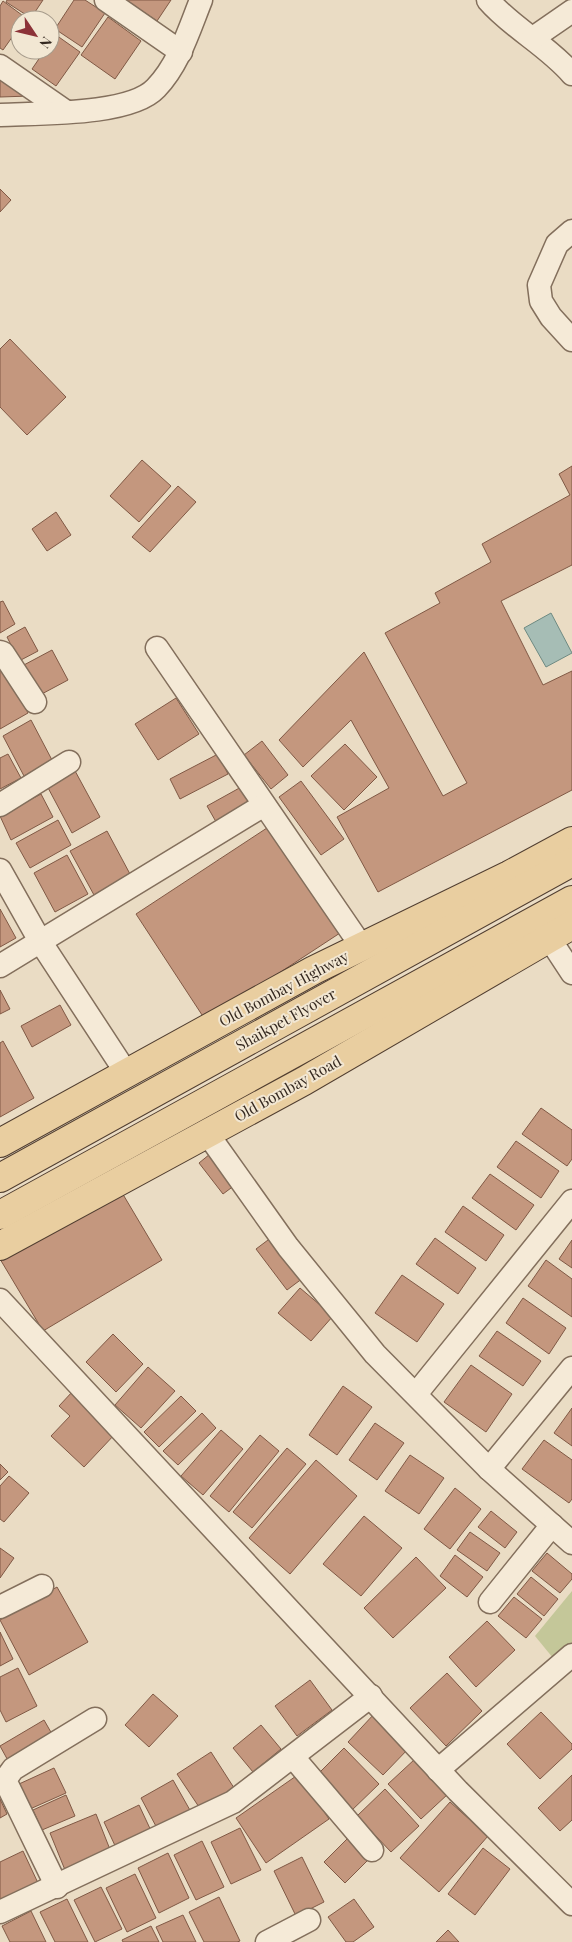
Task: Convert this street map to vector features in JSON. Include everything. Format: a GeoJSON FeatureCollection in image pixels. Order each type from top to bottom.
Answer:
{"type":"FeatureCollection","features":[{"type":"Feature","properties":{"kind":"main road","name":"Old Bombay Highway"},"geometry":{"type":"LineString","coordinates":[[0,1143],[314,970],[509,875],[572,841]]}},
{"type":"Feature","properties":{"kind":"main road","name":"Shaikpet Flyover"},"geometry":{"type":"LineString","coordinates":[[0,1178],[572,862]]}},
{"type":"Feature","properties":{"kind":"main road"},"geometry":{"type":"LineString","coordinates":[[0,1215],[572,900]]}},
{"type":"Feature","properties":{"kind":"main road","name":"Old Bombay Road"},"geometry":{"type":"LineString","coordinates":[[0,1246],[304,1081],[564,934]]}},
{"type":"Feature","properties":{"kind":"street"},"geometry":{"type":"LineString","coordinates":[[106,0],[181,52]]}},
{"type":"Feature","properties":{"kind":"street"},"geometry":{"type":"LineString","coordinates":[[0,115],[106,109],[133,102],[155,90],[181,52],[201,0]]}},
{"type":"Feature","properties":{"kind":"street"},"geometry":{"type":"LineString","coordinates":[[488,0],[498,11],[568,63]]}},
{"type":"Feature","properties":{"kind":"street"},"geometry":{"type":"LineString","coordinates":[[533,38],[572,11]]}},
{"type":"Feature","properties":{"kind":"street"},"geometry":{"type":"LineString","coordinates":[[0,66],[65,111]]}},
{"type":"Feature","properties":{"kind":"street"},"geometry":{"type":"LineString","coordinates":[[572,231],[557,244],[539,285],[541,301],[551,317],[572,340]]}},
{"type":"Feature","properties":{"kind":"street"},"geometry":{"type":"LineString","coordinates":[[157,648],[362,947]]}},
{"type":"Feature","properties":{"kind":"street"},"geometry":{"type":"LineString","coordinates":[[0,652],[3,652],[35,702]]}},
{"type":"Feature","properties":{"kind":"street"},"geometry":{"type":"LineString","coordinates":[[0,806],[69,762]]}},
{"type":"Feature","properties":{"kind":"street"},"geometry":{"type":"LineString","coordinates":[[0,966],[264,805]]}},
{"type":"Feature","properties":{"kind":"street"},"geometry":{"type":"LineString","coordinates":[[0,870],[40,941],[127,1074]]}},
{"type":"Feature","properties":{"kind":"street"},"geometry":{"type":"LineString","coordinates":[[564,934],[572,973]]}},
{"type":"Feature","properties":{"kind":"street"},"geometry":{"type":"LineString","coordinates":[[207,1132],[288,1247],[375,1354],[489,1469],[572,1543]]}},
{"type":"Feature","properties":{"kind":"street"},"geometry":{"type":"LineString","coordinates":[[416,1394],[572,1201]]}},
{"type":"Feature","properties":{"kind":"street"},"geometry":{"type":"LineString","coordinates":[[0,1300],[438,1770],[572,1904]]}},
{"type":"Feature","properties":{"kind":"street"},"geometry":{"type":"LineString","coordinates":[[489,1469],[572,1368]]}},
{"type":"Feature","properties":{"kind":"street"},"geometry":{"type":"LineString","coordinates":[[490,1602],[552,1525]]}},
{"type":"Feature","properties":{"kind":"street"},"geometry":{"type":"LineString","coordinates":[[0,1607],[42,1586]]}},
{"type":"Feature","properties":{"kind":"street"},"geometry":{"type":"LineString","coordinates":[[438,1770],[572,1655]]}},
{"type":"Feature","properties":{"kind":"street"},"geometry":{"type":"LineString","coordinates":[[0,1912],[58,1887],[233,1802],[371,1696]]}},
{"type":"Feature","properties":{"kind":"street"},"geometry":{"type":"LineString","coordinates":[[58,1887],[5,1780],[13,1769],[95,1719]]}},
{"type":"Feature","properties":{"kind":"street"},"geometry":{"type":"LineString","coordinates":[[293,1757],[372,1850]]}},
{"type":"Feature","properties":{"kind":"street"},"geometry":{"type":"LineString","coordinates":[[267,1942],[309,1920]]}},
{"type":"Feature","properties":{"kind":"green space"},"geometry":{"type":"Polygon","coordinates":[[[572,1591],[572,1644],[553,1658],[535,1636],[572,1591]]]}},
{"type":"Feature","properties":{"kind":"water"},"geometry":{"type":"Polygon","coordinates":[[[551,613],[572,653],[546,667],[524,628],[551,613]]]}},
{"type":"Feature","properties":{"kind":"building"},"geometry":{"type":"Polygon","coordinates":[[[7,0],[43,0],[36,10],[18,10],[6,2],[7,0]]]}},
{"type":"Feature","properties":{"kind":"building"},"geometry":{"type":"Polygon","coordinates":[[[74,0],[85,0],[105,13],[82,47],[60,32],[60,21],[74,0]]]}},
{"type":"Feature","properties":{"kind":"building"},"geometry":{"type":"Polygon","coordinates":[[[126,0],[171,0],[157,21],[126,0]]]}},
{"type":"Feature","properties":{"kind":"building"},"geometry":{"type":"Polygon","coordinates":[[[3,1],[15,10],[10,10],[10,40],[3,50],[0,48],[0,6],[3,1]]]}},
{"type":"Feature","properties":{"kind":"building"},"geometry":{"type":"Polygon","coordinates":[[[108,17],[141,41],[115,79],[81,55],[108,17]]]}},
{"type":"Feature","properties":{"kind":"building"},"geometry":{"type":"Polygon","coordinates":[[[60,38],[80,52],[56,86],[32,69],[38,60],[60,60],[60,38]]]}},
{"type":"Feature","properties":{"kind":"building"},"geometry":{"type":"Polygon","coordinates":[[[0,69],[30,96],[0,97],[0,69]]]}},
{"type":"Feature","properties":{"kind":"building"},"geometry":{"type":"Polygon","coordinates":[[[0,189],[11,200],[0,212],[0,189]]]}},
{"type":"Feature","properties":{"kind":"building"},"geometry":{"type":"Polygon","coordinates":[[[10,339],[66,397],[27,435],[0,407],[0,349],[10,339]]]}},
{"type":"Feature","properties":{"kind":"building"},"geometry":{"type":"Polygon","coordinates":[[[142,460],[171,486],[139,522],[110,496],[142,460]]]}},
{"type":"Feature","properties":{"kind":"building"},"geometry":{"type":"Polygon","coordinates":[[[572,466],[572,565],[501,601],[543,685],[572,671],[572,790],[378,892],[337,817],[389,788],[351,720],[303,767],[279,740],[364,652],[443,796],[467,783],[385,633],[440,603],[435,593],[491,562],[482,544],[570,495],[559,474],[572,466]]]}},
{"type":"Feature","properties":{"kind":"building"},"geometry":{"type":"Polygon","coordinates":[[[178,486],[196,502],[150,552],[132,537],[178,486]]]}},
{"type":"Feature","properties":{"kind":"building"},"geometry":{"type":"Polygon","coordinates":[[[56,512],[71,535],[47,551],[32,529],[56,512]]]}},
{"type":"Feature","properties":{"kind":"building"},"geometry":{"type":"Polygon","coordinates":[[[3,601],[15,624],[0,633],[0,602],[3,601]]]}},
{"type":"Feature","properties":{"kind":"building"},"geometry":{"type":"Polygon","coordinates":[[[25,627],[38,651],[19,661],[7,637],[25,627]]]}},
{"type":"Feature","properties":{"kind":"building"},"geometry":{"type":"Polygon","coordinates":[[[52,650],[68,680],[38,696],[22,666],[52,650]]]}},
{"type":"Feature","properties":{"kind":"building"},"geometry":{"type":"Polygon","coordinates":[[[4,667],[28,713],[0,729],[0,669],[4,667]]]}},
{"type":"Feature","properties":{"kind":"building"},"geometry":{"type":"Polygon","coordinates":[[[176,698],[199,734],[158,760],[135,724],[176,698]]]}},
{"type":"Feature","properties":{"kind":"building"},"geometry":{"type":"Polygon","coordinates":[[[31,720],[52,760],[24,776],[3,736],[31,720]]]}},
{"type":"Feature","properties":{"kind":"building"},"geometry":{"type":"Polygon","coordinates":[[[262,741],[288,775],[271,789],[244,755],[262,741]]]}},
{"type":"Feature","properties":{"kind":"building"},"geometry":{"type":"Polygon","coordinates":[[[345,744],[377,777],[344,810],[311,776],[345,744]]]}},
{"type":"Feature","properties":{"kind":"building"},"geometry":{"type":"Polygon","coordinates":[[[8,754],[21,778],[0,789],[0,758],[8,754]]]}},
{"type":"Feature","properties":{"kind":"building"},"geometry":{"type":"Polygon","coordinates":[[[218,754],[228,774],[180,799],[170,779],[218,754]]]}},
{"type":"Feature","properties":{"kind":"building"},"geometry":{"type":"Polygon","coordinates":[[[74,769],[100,817],[72,833],[46,784],[74,769]]]}},
{"type":"Feature","properties":{"kind":"building"},"geometry":{"type":"Polygon","coordinates":[[[301,781],[344,839],[321,855],[279,797],[301,781]]]}},
{"type":"Feature","properties":{"kind":"building"},"geometry":{"type":"Polygon","coordinates":[[[243,786],[255,808],[219,827],[207,806],[243,786]]]}},
{"type":"Feature","properties":{"kind":"building"},"geometry":{"type":"Polygon","coordinates":[[[41,794],[53,817],[11,840],[0,816],[41,794]]]}},
{"type":"Feature","properties":{"kind":"building"},"geometry":{"type":"Polygon","coordinates":[[[58,820],[71,845],[30,868],[16,843],[58,820]]]}},
{"type":"Feature","properties":{"kind":"building"},"geometry":{"type":"Polygon","coordinates":[[[270,826],[340,933],[206,1021],[136,914],[270,826]]]}},
{"type":"Feature","properties":{"kind":"building"},"geometry":{"type":"Polygon","coordinates":[[[107,831],[130,874],[94,895],[70,851],[107,831]]]}},
{"type":"Feature","properties":{"kind":"building"},"geometry":{"type":"Polygon","coordinates":[[[67,855],[88,894],[55,912],[34,873],[67,855]]]}},
{"type":"Feature","properties":{"kind":"building"},"geometry":{"type":"Polygon","coordinates":[[[0,909],[16,938],[0,947],[0,909]]]}},
{"type":"Feature","properties":{"kind":"building"},"geometry":{"type":"Polygon","coordinates":[[[0,990],[10,1009],[0,1014],[0,990]]]}},
{"type":"Feature","properties":{"kind":"building"},"geometry":{"type":"Polygon","coordinates":[[[60,1005],[71,1025],[32,1047],[21,1026],[60,1005]]]}},
{"type":"Feature","properties":{"kind":"building"},"geometry":{"type":"Polygon","coordinates":[[[3,1041],[34,1098],[0,1117],[0,1043],[3,1041]]]}},
{"type":"Feature","properties":{"kind":"building"},"geometry":{"type":"Polygon","coordinates":[[[541,1108],[572,1130],[572,1159],[567,1166],[522,1134],[541,1108]]]}},
{"type":"Feature","properties":{"kind":"building"},"geometry":{"type":"Polygon","coordinates":[[[516,1141],[559,1171],[541,1198],[497,1167],[516,1141]]]}},
{"type":"Feature","properties":{"kind":"building"},"geometry":{"type":"Polygon","coordinates":[[[210,1154],[235,1185],[223,1194],[199,1163],[210,1154]]]}},
{"type":"Feature","properties":{"kind":"building"},"geometry":{"type":"Polygon","coordinates":[[[490,1174],[534,1205],[516,1230],[472,1198],[490,1174]]]}},
{"type":"Feature","properties":{"kind":"building"},"geometry":{"type":"Polygon","coordinates":[[[118,1186],[162,1260],[43,1331],[0,1259],[118,1186]]]}},
{"type":"Feature","properties":{"kind":"building"},"geometry":{"type":"Polygon","coordinates":[[[463,1206],[504,1235],[486,1261],[445,1232],[463,1206]]]}},
{"type":"Feature","properties":{"kind":"building"},"geometry":{"type":"Polygon","coordinates":[[[272,1237],[303,1278],[287,1290],[256,1249],[272,1237]]]}},
{"type":"Feature","properties":{"kind":"building"},"geometry":{"type":"Polygon","coordinates":[[[435,1238],[476,1268],[458,1294],[416,1264],[435,1238]]]}},
{"type":"Feature","properties":{"kind":"building"},"geometry":{"type":"Polygon","coordinates":[[[572,1240],[572,1268],[559,1259],[572,1240]]]}},
{"type":"Feature","properties":{"kind":"building"},"geometry":{"type":"Polygon","coordinates":[[[546,1260],[572,1279],[572,1317],[528,1286],[546,1260]]]}},
{"type":"Feature","properties":{"kind":"building"},"geometry":{"type":"Polygon","coordinates":[[[402,1275],[444,1304],[417,1342],[375,1313],[402,1275]]]}},
{"type":"Feature","properties":{"kind":"building"},"geometry":{"type":"Polygon","coordinates":[[[300,1288],[333,1316],[311,1341],[278,1313],[300,1288]]]}},
{"type":"Feature","properties":{"kind":"building"},"geometry":{"type":"Polygon","coordinates":[[[523,1298],[566,1328],[549,1354],[506,1323],[523,1298]]]}},
{"type":"Feature","properties":{"kind":"building"},"geometry":{"type":"Polygon","coordinates":[[[497,1331],[541,1361],[523,1386],[479,1356],[497,1331]]]}},
{"type":"Feature","properties":{"kind":"building"},"geometry":{"type":"Polygon","coordinates":[[[113,1334],[143,1364],[116,1392],[86,1362],[113,1334]]]}},
{"type":"Feature","properties":{"kind":"building"},"geometry":{"type":"Polygon","coordinates":[[[471,1365],[512,1394],[486,1432],[444,1402],[471,1365]]]}},
{"type":"Feature","properties":{"kind":"building"},"geometry":{"type":"Polygon","coordinates":[[[148,1367],[175,1391],[141,1428],[115,1405],[148,1367]]]}},
{"type":"Feature","properties":{"kind":"building"},"geometry":{"type":"Polygon","coordinates":[[[343,1386],[372,1407],[337,1455],[309,1435],[343,1386]]]}},
{"type":"Feature","properties":{"kind":"building"},"geometry":{"type":"Polygon","coordinates":[[[73,1391],[116,1433],[84,1467],[51,1436],[70,1416],[59,1406],[73,1391]]]}},
{"type":"Feature","properties":{"kind":"building"},"geometry":{"type":"Polygon","coordinates":[[[181,1396],[196,1411],[159,1447],[144,1432],[181,1396]]]}},
{"type":"Feature","properties":{"kind":"building"},"geometry":{"type":"Polygon","coordinates":[[[572,1408],[572,1446],[554,1433],[572,1408]]]}},
{"type":"Feature","properties":{"kind":"building"},"geometry":{"type":"Polygon","coordinates":[[[202,1413],[216,1428],[178,1465],[163,1451],[202,1413]]]}},
{"type":"Feature","properties":{"kind":"building"},"geometry":{"type":"Polygon","coordinates":[[[375,1423],[404,1443],[377,1480],[349,1460],[375,1423]]]}},
{"type":"Feature","properties":{"kind":"building"},"geometry":{"type":"Polygon","coordinates":[[[221,1430],[243,1449],[203,1495],[181,1476],[221,1430]]]}},
{"type":"Feature","properties":{"kind":"building"},"geometry":{"type":"Polygon","coordinates":[[[260,1435],[279,1451],[229,1512],[210,1496],[260,1435]]]}},
{"type":"Feature","properties":{"kind":"building"},"geometry":{"type":"Polygon","coordinates":[[[544,1440],[572,1460],[572,1499],[569,1503],[522,1469],[544,1440]]]}},
{"type":"Feature","properties":{"kind":"building"},"geometry":{"type":"Polygon","coordinates":[[[287,1448],[306,1464],[252,1528],[233,1512],[287,1448]]]}},
{"type":"Feature","properties":{"kind":"building"},"geometry":{"type":"Polygon","coordinates":[[[410,1455],[444,1478],[419,1514],[385,1491],[410,1455]]]}},
{"type":"Feature","properties":{"kind":"building"},"geometry":{"type":"Polygon","coordinates":[[[316,1460],[357,1496],[290,1574],[249,1538],[316,1460]]]}},
{"type":"Feature","properties":{"kind":"building"},"geometry":{"type":"Polygon","coordinates":[[[0,1464],[8,1472],[0,1480],[0,1464]]]}},
{"type":"Feature","properties":{"kind":"building"},"geometry":{"type":"Polygon","coordinates":[[[9,1476],[29,1493],[4,1522],[0,1519],[0,1486],[9,1476]]]}},
{"type":"Feature","properties":{"kind":"building"},"geometry":{"type":"Polygon","coordinates":[[[455,1488],[481,1509],[450,1549],[424,1529],[455,1488]]]}},
{"type":"Feature","properties":{"kind":"building"},"geometry":{"type":"Polygon","coordinates":[[[491,1511],[517,1532],[505,1548],[478,1527],[491,1511]]]}},
{"type":"Feature","properties":{"kind":"building"},"geometry":{"type":"Polygon","coordinates":[[[364,1516],[402,1548],[361,1596],[323,1564],[364,1516]]]}},
{"type":"Feature","properties":{"kind":"building"},"geometry":{"type":"Polygon","coordinates":[[[470,1532],[500,1553],[487,1571],[457,1550],[470,1532]]]}},
{"type":"Feature","properties":{"kind":"building"},"geometry":{"type":"Polygon","coordinates":[[[0,1548],[14,1558],[0,1578],[0,1548]]]}},
{"type":"Feature","properties":{"kind":"building"},"geometry":{"type":"Polygon","coordinates":[[[547,1553],[572,1574],[572,1579],[560,1593],[532,1571],[547,1553]]]}},
{"type":"Feature","properties":{"kind":"building"},"geometry":{"type":"Polygon","coordinates":[[[455,1555],[483,1577],[467,1597],[440,1576],[455,1555]]]}},
{"type":"Feature","properties":{"kind":"building"},"geometry":{"type":"Polygon","coordinates":[[[416,1557],[446,1588],[393,1638],[364,1608],[416,1557]]]}},
{"type":"Feature","properties":{"kind":"building"},"geometry":{"type":"Polygon","coordinates":[[[531,1577],[558,1599],[544,1616],[517,1594],[531,1577]]]}},
{"type":"Feature","properties":{"kind":"building"},"geometry":{"type":"Polygon","coordinates":[[[57,1587],[88,1642],[29,1675],[0,1620],[57,1587]]]}},
{"type":"Feature","properties":{"kind":"building"},"geometry":{"type":"Polygon","coordinates":[[[514,1597],[542,1619],[526,1638],[498,1616],[514,1597]]]}},
{"type":"Feature","properties":{"kind":"building"},"geometry":{"type":"Polygon","coordinates":[[[487,1621],[515,1650],[476,1687],[449,1657],[487,1621]]]}},
{"type":"Feature","properties":{"kind":"building"},"geometry":{"type":"Polygon","coordinates":[[[0,1632],[13,1659],[0,1666],[0,1632]]]}},
{"type":"Feature","properties":{"kind":"building"},"geometry":{"type":"Polygon","coordinates":[[[18,1668],[37,1706],[6,1722],[0,1710],[0,1677],[18,1668]]]}},
{"type":"Feature","properties":{"kind":"building"},"geometry":{"type":"Polygon","coordinates":[[[447,1673],[482,1711],[446,1746],[410,1708],[447,1673]]]}},
{"type":"Feature","properties":{"kind":"building"},"geometry":{"type":"Polygon","coordinates":[[[310,1680],[332,1710],[297,1736],[275,1706],[310,1680]]]}},
{"type":"Feature","properties":{"kind":"building"},"geometry":{"type":"Polygon","coordinates":[[[153,1694],[178,1716],[149,1747],[125,1725],[153,1694]]]}},
{"type":"Feature","properties":{"kind":"building"},"geometry":{"type":"Polygon","coordinates":[[[541,1712],[572,1744],[572,1749],[540,1779],[507,1744],[541,1712]]]}},
{"type":"Feature","properties":{"kind":"building"},"geometry":{"type":"Polygon","coordinates":[[[375,1713],[410,1747],[383,1775],[348,1742],[375,1713]]]}},
{"type":"Feature","properties":{"kind":"building"},"geometry":{"type":"Polygon","coordinates":[[[44,1720],[56,1741],[11,1766],[0,1746],[44,1720]]]}},
{"type":"Feature","properties":{"kind":"building"},"geometry":{"type":"Polygon","coordinates":[[[261,1725],[281,1749],[253,1772],[233,1748],[261,1725]]]}},
{"type":"Feature","properties":{"kind":"building"},"geometry":{"type":"Polygon","coordinates":[[[344,1748],[379,1784],[350,1812],[315,1777],[344,1748]]]}},
{"type":"Feature","properties":{"kind":"building"},"geometry":{"type":"Polygon","coordinates":[[[211,1752],[236,1791],[203,1813],[177,1774],[211,1752]]]}},
{"type":"Feature","properties":{"kind":"building"},"geometry":{"type":"Polygon","coordinates":[[[415,1759],[448,1794],[421,1819],[388,1784],[415,1759]]]}},
{"type":"Feature","properties":{"kind":"building"},"geometry":{"type":"Polygon","coordinates":[[[54,1768],[66,1793],[30,1809],[19,1784],[54,1768]]]}},
{"type":"Feature","properties":{"kind":"building"},"geometry":{"type":"Polygon","coordinates":[[[299,1774],[329,1819],[266,1863],[236,1818],[299,1774]]]}},
{"type":"Feature","properties":{"kind":"building"},"geometry":{"type":"Polygon","coordinates":[[[572,1775],[572,1820],[560,1831],[538,1808],[572,1775]]]}},
{"type":"Feature","properties":{"kind":"building"},"geometry":{"type":"Polygon","coordinates":[[[173,1780],[191,1812],[158,1830],[141,1798],[173,1780]]]}},
{"type":"Feature","properties":{"kind":"building"},"geometry":{"type":"Polygon","coordinates":[[[385,1789],[419,1826],[391,1852],[357,1816],[385,1789]]]}},
{"type":"Feature","properties":{"kind":"building"},"geometry":{"type":"Polygon","coordinates":[[[66,1795],[75,1816],[42,1830],[33,1810],[66,1795]]]}},
{"type":"Feature","properties":{"kind":"building"},"geometry":{"type":"Polygon","coordinates":[[[0,1799],[7,1814],[0,1818],[0,1799]]]}},
{"type":"Feature","properties":{"kind":"building"},"geometry":{"type":"Polygon","coordinates":[[[450,1802],[488,1836],[439,1892],[400,1858],[450,1802]]]}},
{"type":"Feature","properties":{"kind":"building"},"geometry":{"type":"Polygon","coordinates":[[[139,1805],[153,1835],[118,1852],[104,1822],[139,1805]]]}},
{"type":"Feature","properties":{"kind":"building"},"geometry":{"type":"Polygon","coordinates":[[[96,1814],[111,1852],[65,1870],[50,1833],[96,1814]]]}},
{"type":"Feature","properties":{"kind":"building"},"geometry":{"type":"Polygon","coordinates":[[[240,1828],[261,1870],[231,1884],[211,1842],[240,1828]]]}},
{"type":"Feature","properties":{"kind":"building"},"geometry":{"type":"Polygon","coordinates":[[[348,1838],[369,1859],[345,1883],[324,1862],[348,1838]]]}},
{"type":"Feature","properties":{"kind":"building"},"geometry":{"type":"Polygon","coordinates":[[[202,1841],[224,1887],[196,1900],[174,1855],[202,1841]]]}},
{"type":"Feature","properties":{"kind":"building"},"geometry":{"type":"Polygon","coordinates":[[[483,1848],[510,1869],[475,1915],[448,1894],[483,1848]]]}},
{"type":"Feature","properties":{"kind":"building"},"geometry":{"type":"Polygon","coordinates":[[[23,1851],[38,1883],[0,1901],[0,1862],[23,1851]]]}},
{"type":"Feature","properties":{"kind":"building"},"geometry":{"type":"Polygon","coordinates":[[[168,1853],[189,1898],[159,1913],[138,1868],[168,1853]]]}},
{"type":"Feature","properties":{"kind":"building"},"geometry":{"type":"Polygon","coordinates":[[[302,1857],[324,1902],[296,1916],[274,1871],[302,1857]]]}},
{"type":"Feature","properties":{"kind":"building"},"geometry":{"type":"Polygon","coordinates":[[[135,1874],[156,1918],[127,1932],[106,1888],[135,1874]]]}},
{"type":"Feature","properties":{"kind":"building"},"geometry":{"type":"Polygon","coordinates":[[[101,1887],[122,1929],[95,1942],[74,1900],[101,1887]]]}},
{"type":"Feature","properties":{"kind":"building"},"geometry":{"type":"Polygon","coordinates":[[[219,1897],[240,1941],[204,1942],[189,1912],[219,1897]]]}},
{"type":"Feature","properties":{"kind":"building"},"geometry":{"type":"Polygon","coordinates":[[[67,1899],[88,1942],[55,1942],[40,1912],[67,1899]]]}},
{"type":"Feature","properties":{"kind":"building"},"geometry":{"type":"Polygon","coordinates":[[[354,1899],[374,1927],[353,1942],[346,1942],[328,1917],[354,1899]]]}},
{"type":"Feature","properties":{"kind":"building"},"geometry":{"type":"Polygon","coordinates":[[[31,1911],[46,1942],[10,1942],[2,1926],[31,1911]]]}},
{"type":"Feature","properties":{"kind":"building"},"geometry":{"type":"Polygon","coordinates":[[[183,1915],[196,1942],[163,1942],[156,1927],[183,1915]]]}},
{"type":"Feature","properties":{"kind":"building"},"geometry":{"type":"Polygon","coordinates":[[[151,1926],[159,1942],[123,1942],[122,1940],[151,1926]]]}},
{"type":"Feature","properties":{"kind":"building"},"geometry":{"type":"Polygon","coordinates":[[[448,1930],[459,1942],[436,1942],[448,1930]]]}}]}
